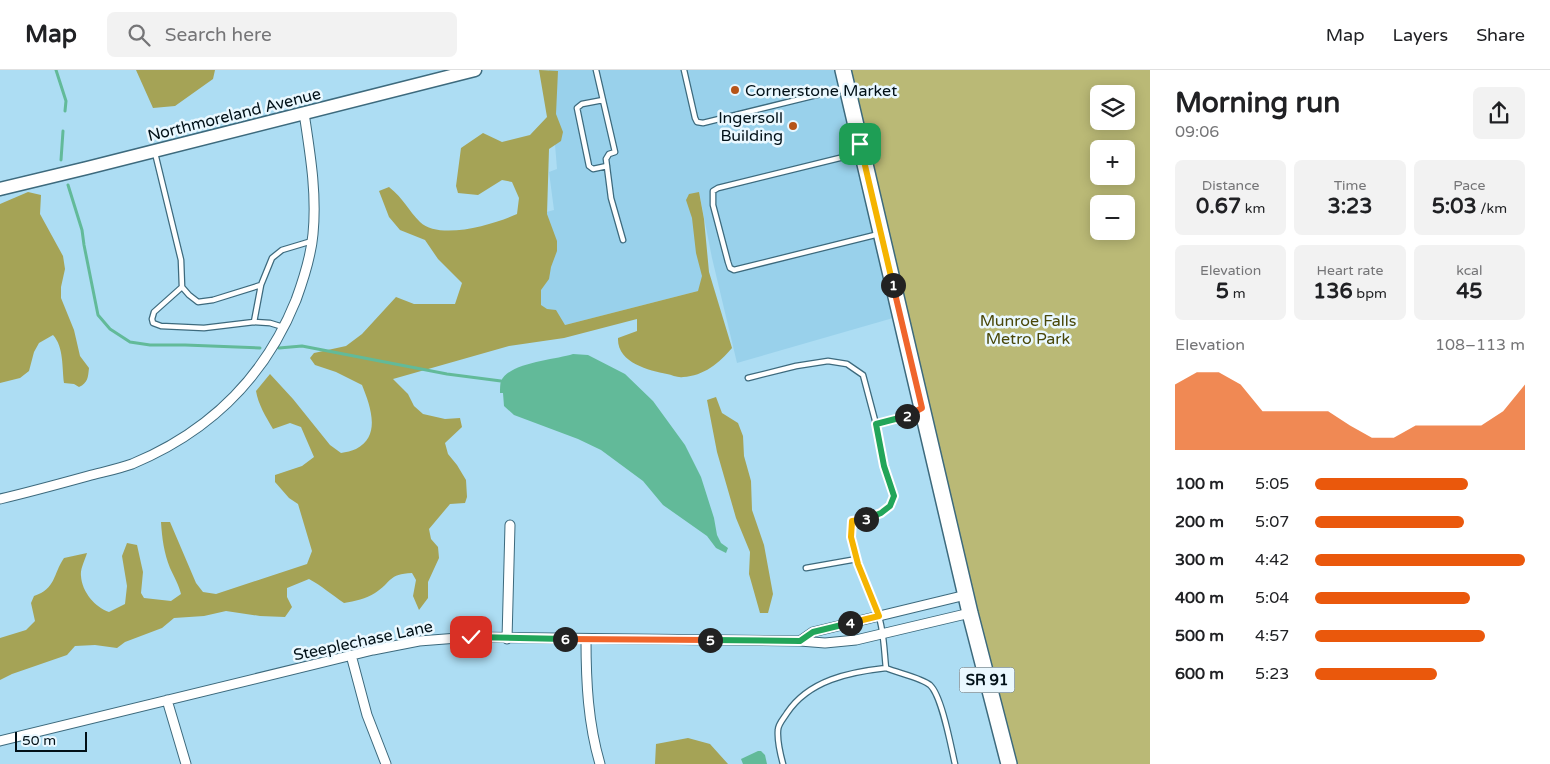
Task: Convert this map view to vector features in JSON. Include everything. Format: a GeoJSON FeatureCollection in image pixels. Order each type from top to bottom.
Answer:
{"type":"FeatureCollection","features":[{"type":"Feature","properties":{"kind":"main road","name":"SR 91"},"geometry":{"type":"LineString","coordinates":[[843,70],[970,613],[1009,764]]}},
{"type":"Feature","properties":{"kind":"street","name":"Northmoreland Avenue"},"geometry":{"type":"LineString","coordinates":[[0,189],[475,70]]}},
{"type":"Feature","properties":{"kind":"street"},"geometry":{"type":"LineString","coordinates":[[0,499],[130,465],[170,445],[203,423],[230,402],[256,372],[284,327],[304,280],[312,241],[314,196],[304,113]]}},
{"type":"Feature","properties":{"kind":"street"},"geometry":{"type":"LineString","coordinates":[[506,639],[510,525]]}},
{"type":"Feature","properties":{"kind":"street","name":"Steeplechase Lane"},"geometry":{"type":"LineString","coordinates":[[800,641],[813,632],[966,595]]}},
{"type":"Feature","properties":{"kind":"street","name":"Steeplechase Lane"},"geometry":{"type":"LineString","coordinates":[[0,741],[351,655],[400,644],[444,638],[800,641],[825,643],[856,640],[970,613]]}},
{"type":"Feature","properties":{"kind":"street"},"geometry":{"type":"LineString","coordinates":[[586,639],[589,713],[600,764]]}},
{"type":"Feature","properties":{"kind":"street"},"geometry":{"type":"LineString","coordinates":[[351,655],[367,715],[386,764]]}},
{"type":"Feature","properties":{"kind":"street"},"geometry":{"type":"LineString","coordinates":[[167,700],[186,764]]}},
{"type":"Feature","properties":{"kind":"lane"},"geometry":{"type":"LineString","coordinates":[[596,70],[615,152],[609,154],[606,159],[612,198],[623,240]]}},
{"type":"Feature","properties":{"kind":"lane"},"geometry":{"type":"LineString","coordinates":[[684,70],[695,118],[697,122],[703,123],[847,88]]}},
{"type":"Feature","properties":{"kind":"lane"},"geometry":{"type":"LineString","coordinates":[[603,100],[582,104],[577,108],[589,166],[594,169],[607,166]]}},
{"type":"Feature","properties":{"kind":"lane"},"geometry":{"type":"LineString","coordinates":[[154,151],[181,260],[182,287],[189,296],[198,302],[213,300],[261,285]]}},
{"type":"Feature","properties":{"kind":"lane"},"geometry":{"type":"LineString","coordinates":[[862,153],[718,188],[713,191],[713,205],[728,262],[730,268],[734,270],[880,234]]}},
{"type":"Feature","properties":{"kind":"lane"},"geometry":{"type":"LineString","coordinates":[[254,322],[261,285],[272,258],[282,250],[312,241]]}},
{"type":"Feature","properties":{"kind":"lane"},"geometry":{"type":"LineString","coordinates":[[182,287],[154,312],[153,324],[204,328],[254,322],[270,323],[284,327]]}},
{"type":"Feature","properties":{"kind":"lane"},"geometry":{"type":"LineString","coordinates":[[748,378],[796,366],[828,361],[847,364],[863,375],[876,424],[884,466],[894,496],[890,506],[881,513],[852,521],[851,537],[857,559],[879,616],[886,668]]}},
{"type":"Feature","properties":{"kind":"lane"},"geometry":{"type":"LineString","coordinates":[[907,416],[924,414]]}},
{"type":"Feature","properties":{"kind":"lane"},"geometry":{"type":"LineString","coordinates":[[876,424],[907,416],[924,414]]}},
{"type":"Feature","properties":{"kind":"lane"},"geometry":{"type":"LineString","coordinates":[[806,568],[857,559]]}},
{"type":"Feature","properties":{"kind":"lane"},"geometry":{"type":"LineString","coordinates":[[783,764],[778,748],[778,727],[790,710],[814,686],[853,672],[886,668],[899,674],[923,680],[932,686],[940,705],[955,764]]}},
{"type":"Feature","properties":{"kind":"shaded area"},"geometry":{"type":"Polygon","coordinates":[[[136,70],[215,70],[213,79],[175,106],[153,108],[136,70]]]}},
{"type":"Feature","properties":{"kind":"shaded area"},"geometry":{"type":"Polygon","coordinates":[[[539,70],[558,71],[556,114],[563,132],[561,141],[549,149],[547,214],[557,241],[557,251],[549,279],[541,290],[541,305],[547,309],[556,310],[565,325],[698,291],[702,276],[696,253],[692,218],[686,200],[689,194],[699,192],[704,219],[709,272],[732,348],[716,364],[691,376],[679,377],[652,370],[635,364],[623,354],[619,347],[618,338],[637,331],[637,319],[564,338],[509,346],[393,379],[408,394],[414,406],[423,414],[445,419],[460,418],[462,427],[445,443],[448,454],[466,480],[467,497],[465,503],[450,504],[429,529],[431,539],[438,547],[439,558],[428,582],[428,598],[419,610],[413,596],[416,580],[412,573],[394,577],[368,597],[344,603],[309,579],[287,588],[287,597],[292,607],[285,617],[260,616],[226,611],[204,616],[174,618],[162,628],[125,642],[117,648],[95,645],[75,646],[67,655],[0,680],[0,638],[26,630],[35,621],[31,603],[34,596],[50,585],[64,558],[87,553],[81,573],[84,588],[94,603],[109,612],[125,604],[127,586],[122,556],[127,543],[137,545],[143,572],[141,593],[144,598],[171,601],[181,594],[166,557],[161,522],[170,522],[196,583],[203,592],[216,594],[307,564],[312,551],[298,504],[289,498],[275,482],[275,475],[302,466],[314,457],[301,427],[290,423],[273,429],[260,406],[256,391],[270,374],[330,445],[341,453],[354,450],[364,443],[369,436],[372,420],[362,385],[336,372],[315,365],[310,358],[314,353],[346,346],[362,334],[396,297],[414,304],[455,304],[462,283],[438,259],[425,240],[400,230],[389,217],[379,191],[389,187],[420,222],[429,228],[440,230],[468,229],[517,214],[519,198],[512,182],[502,180],[478,195],[458,193],[456,186],[461,148],[483,133],[502,142],[530,135],[547,117],[539,70]]]}},
{"type":"Feature","properties":{"kind":"shaded area"},"geometry":{"type":"Polygon","coordinates":[[[549,70],[843,70],[900,316],[737,363],[712,258],[699,192],[710,286],[698,291],[565,325],[543,323],[532,279],[539,214],[554,210],[549,172],[557,169],[549,70]]]}},
{"type":"Feature","properties":{"kind":"shaded area"},"geometry":{"type":"Polygon","coordinates":[[[28,192],[41,195],[40,214],[63,256],[65,269],[61,287],[61,298],[74,330],[80,356],[89,368],[86,382],[79,387],[74,384],[64,383],[61,352],[53,335],[39,343],[34,352],[29,371],[20,378],[0,383],[0,204],[28,192]]]}},
{"type":"Feature","properties":{"kind":"shaded area"},"geometry":{"type":"Polygon","coordinates":[[[573,354],[588,355],[625,374],[653,401],[685,445],[701,477],[714,518],[717,535],[721,543],[728,548],[726,553],[716,548],[707,536],[663,505],[643,481],[601,450],[578,439],[514,415],[504,406],[503,393],[500,393],[500,387],[501,381],[506,375],[523,366],[573,354]]]}},
{"type":"Feature","properties":{"kind":"shaded area"},"geometry":{"type":"Polygon","coordinates":[[[716,397],[722,413],[738,423],[743,436],[744,456],[751,481],[752,510],[764,545],[773,594],[768,613],[760,613],[749,574],[750,552],[736,518],[717,452],[707,400],[716,397]]]}},
{"type":"Feature","properties":{"kind":"shaded area"},"geometry":{"type":"Polygon","coordinates":[[[688,738],[710,744],[728,764],[655,764],[656,744],[688,738]]]}},
{"type":"Feature","properties":{"kind":"shaded area"},"geometry":{"type":"Polygon","coordinates":[[[758,751],[765,755],[767,764],[743,764],[741,759],[758,751]]]}},
{"type":"Feature","properties":{"kind":"green space","name":"Munroe Falls Metro Park"},"geometry":{"type":"Polygon","coordinates":[[[843,70],[1150,70],[1150,764],[1009,764],[843,70]]]}},
{"type":"Feature","properties":{"kind":"waterway"},"geometry":{"type":"LineString","coordinates":[[56,70],[66,101],[65,111]]}},
{"type":"Feature","properties":{"kind":"waterway"},"geometry":{"type":"LineString","coordinates":[[61,160],[63,131]]}},
{"type":"Feature","properties":{"kind":"waterway"},"geometry":{"type":"LineString","coordinates":[[68,185],[82,230],[98,315],[110,329],[130,342],[150,345],[260,348]]}},
{"type":"Feature","properties":{"kind":"waterway"},"geometry":{"type":"LineString","coordinates":[[279,348],[302,346],[447,374],[501,381]]}},
{"type":"Feature","properties":{"kind":"place","name":"Cornerstone Market"},"geometry":{"type":"Point","coordinates":[735,90]}},
{"type":"Feature","properties":{"kind":"place","name":"Ingersoll Building"},"geometry":{"type":"Point","coordinates":[793,126]}},
{"type":"Feature","properties":{"kind":"route"},"geometry":{"type":"LineString","coordinates":[[471,637],[506,639],[800,641],[813,632],[879,616],[867,582],[858,564],[851,537],[852,521],[881,513],[890,506],[894,496],[884,466],[876,424],[907,416],[922,408],[860,144]]}}]}
